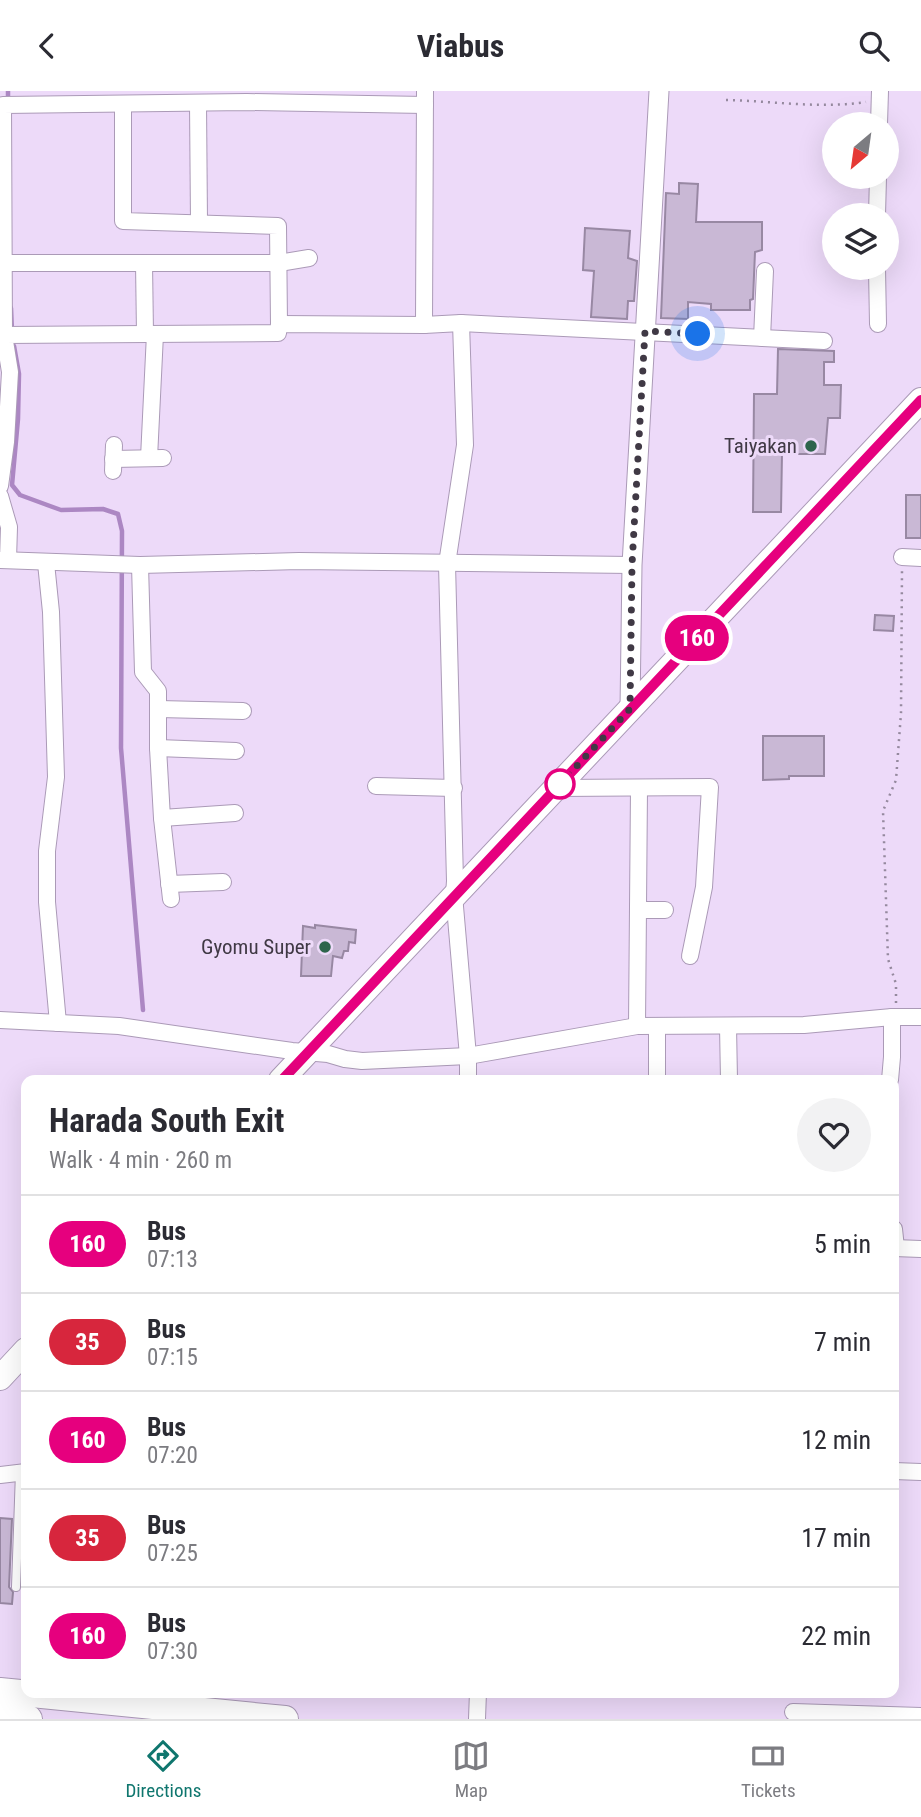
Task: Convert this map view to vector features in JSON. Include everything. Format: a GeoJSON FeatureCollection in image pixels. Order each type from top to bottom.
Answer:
{"type":"FeatureCollection","features":[{"type":"Feature","properties":{"kind":"highway"},"geometry":{"type":"LineString","coordinates":[[0,1677],[21,1680]]}},
{"type":"Feature","properties":{"kind":"highway"},"geometry":{"type":"LineString","coordinates":[[0,1691],[21,1693]]}},
{"type":"Feature","properties":{"kind":"highway"},"geometry":{"type":"LineString","coordinates":[[76,1698],[285,1719]]}},
{"type":"Feature","properties":{"kind":"highway"},"geometry":{"type":"LineString","coordinates":[[137,1698],[228,1712]]}},
{"type":"Feature","properties":{"kind":"highway"},"geometry":{"type":"LineString","coordinates":[[0,1715],[29,1719]]}},
{"type":"Feature","properties":{"kind":"main road"},"geometry":{"type":"LineString","coordinates":[[287,1075],[921,400]]}},
{"type":"Feature","properties":{"kind":"main road"},"geometry":{"type":"LineString","coordinates":[[0,1378],[21,1355]]}},
{"type":"Feature","properties":{"kind":"street"},"geometry":{"type":"LineString","coordinates":[[630,709],[632,565],[659,91]]}},
{"type":"Feature","properties":{"kind":"street"},"geometry":{"type":"LineString","coordinates":[[0,487],[5,372],[2,335],[3,105],[64,98],[123,104],[198,103],[248,96],[425,98],[424,325]]}},
{"type":"Feature","properties":{"kind":"street"},"geometry":{"type":"LineString","coordinates":[[198,103],[199,223]]}},
{"type":"Feature","properties":{"kind":"street"},"geometry":{"type":"LineString","coordinates":[[2,335],[278,333],[278,226],[123,221],[123,104]]}},
{"type":"Feature","properties":{"kind":"street"},"geometry":{"type":"LineString","coordinates":[[2,263],[279,263],[309,258]]}},
{"type":"Feature","properties":{"kind":"street"},"geometry":{"type":"LineString","coordinates":[[113,459],[156,458],[144,263]]}},
{"type":"Feature","properties":{"kind":"street"},"geometry":{"type":"LineString","coordinates":[[762,338],[765,271]]}},
{"type":"Feature","properties":{"kind":"street"},"geometry":{"type":"LineString","coordinates":[[877,280],[878,324]]}},
{"type":"Feature","properties":{"kind":"street"},"geometry":{"type":"LineString","coordinates":[[461,323],[465,445],[447,564],[454,788],[454,895],[468,1075]]}},
{"type":"Feature","properties":{"kind":"street"},"geometry":{"type":"LineString","coordinates":[[279,324],[461,323],[824,341]]}},
{"type":"Feature","properties":{"kind":"street"},"geometry":{"type":"LineString","coordinates":[[0,496],[9,527],[4,560],[140,565],[299,561],[632,565]]}},
{"type":"Feature","properties":{"kind":"street"},"geometry":{"type":"LineString","coordinates":[[902,557],[921,558]]}},
{"type":"Feature","properties":{"kind":"street"},"geometry":{"type":"LineString","coordinates":[[46,562],[51,613],[56,777],[47,851],[47,902],[58,1023]]}},
{"type":"Feature","properties":{"kind":"street"},"geometry":{"type":"LineString","coordinates":[[140,565],[143,672],[158,691],[162,818],[170,892],[223,882]]}},
{"type":"Feature","properties":{"kind":"street"},"geometry":{"type":"LineString","coordinates":[[159,709],[243,711]]}},
{"type":"Feature","properties":{"kind":"street"},"geometry":{"type":"LineString","coordinates":[[158,748],[236,751]]}},
{"type":"Feature","properties":{"kind":"street"},"geometry":{"type":"LineString","coordinates":[[376,786],[454,788]]}},
{"type":"Feature","properties":{"kind":"street"},"geometry":{"type":"LineString","coordinates":[[556,788],[710,787],[704,887],[690,956]]}},
{"type":"Feature","properties":{"kind":"street"},"geometry":{"type":"LineString","coordinates":[[637,1026],[639,788]]}},
{"type":"Feature","properties":{"kind":"street"},"geometry":{"type":"LineString","coordinates":[[162,818],[235,813]]}},
{"type":"Feature","properties":{"kind":"street"},"geometry":{"type":"LineString","coordinates":[[638,910],[665,910]]}},
{"type":"Feature","properties":{"kind":"street"},"geometry":{"type":"LineString","coordinates":[[890,1075],[894,1017]]}},
{"type":"Feature","properties":{"kind":"street"},"geometry":{"type":"LineString","coordinates":[[0,1020],[119,1026],[362,1061],[468,1056],[637,1026],[804,1025],[921,1017]]}},
{"type":"Feature","properties":{"kind":"street"},"geometry":{"type":"LineString","coordinates":[[657,1026],[657,1075]]}},
{"type":"Feature","properties":{"kind":"street"},"geometry":{"type":"LineString","coordinates":[[728,1026],[729,1075]]}},
{"type":"Feature","properties":{"kind":"street"},"geometry":{"type":"LineString","coordinates":[[899,1248],[921,1249]]}},
{"type":"Feature","properties":{"kind":"street"},"geometry":{"type":"LineString","coordinates":[[899,1471],[921,1472]]}},
{"type":"Feature","properties":{"kind":"street"},"geometry":{"type":"LineString","coordinates":[[0,1475],[21,1472]]}},
{"type":"Feature","properties":{"kind":"street"},"geometry":{"type":"LineString","coordinates":[[477,1719],[478,1698]]}},
{"type":"Feature","properties":{"kind":"street"},"geometry":{"type":"LineString","coordinates":[[793,1712],[921,1716]]}},
{"type":"Feature","properties":{"kind":"lane"},"geometry":{"type":"LineString","coordinates":[[16,1587],[21,1505]]}},
{"type":"Feature","properties":{"kind":"path"},"geometry":{"type":"LineString","coordinates":[[726,100],[850,104],[880,95]]}},
{"type":"Feature","properties":{"kind":"path"},"geometry":{"type":"LineString","coordinates":[[894,1017],[896,984],[888,959],[883,811],[896,780],[901,713],[902,557]]}},
{"type":"Feature","properties":{"kind":"building"},"geometry":{"type":"Polygon","coordinates":[[[679,183],[698,184],[696,222],[762,222],[762,250],[755,252],[750,310],[711,310],[711,304],[688,302],[688,319],[661,318],[666,193],[679,194],[679,183]]]}},
{"type":"Feature","properties":{"kind":"building"},"geometry":{"type":"Polygon","coordinates":[[[585,228],[630,231],[628,258],[637,261],[634,301],[628,301],[627,319],[591,317],[594,271],[583,270],[585,228]]]}},
{"type":"Feature","properties":{"kind":"building","name":"Taiyakan"},"geometry":{"type":"Polygon","coordinates":[[[778,349],[834,351],[834,362],[824,362],[824,385],[841,385],[840,418],[828,418],[825,454],[782,454],[781,512],[753,512],[754,394],[777,394],[778,349]]]}},
{"type":"Feature","properties":{"kind":"building"},"geometry":{"type":"Polygon","coordinates":[[[906,495],[921,495],[921,538],[906,538],[906,495]]]}},
{"type":"Feature","properties":{"kind":"building"},"geometry":{"type":"Polygon","coordinates":[[[875,615],[894,616],[893,631],[874,630],[875,615]]]}},
{"type":"Feature","properties":{"kind":"building"},"geometry":{"type":"Polygon","coordinates":[[[763,736],[824,736],[824,776],[789,776],[789,779],[763,780],[763,736]]]}},
{"type":"Feature","properties":{"kind":"building","name":"Gyomu Super"},"geometry":{"type":"Polygon","coordinates":[[[315,925],[356,930],[355,943],[349,942],[348,951],[344,951],[342,958],[333,956],[331,976],[301,976],[303,926],[315,928],[315,925]]]}},
{"type":"Feature","properties":{"kind":"building"},"geometry":{"type":"Polygon","coordinates":[[[0,1518],[12,1519],[9,1587],[13,1592],[12,1604],[0,1603],[0,1518]]]}},
{"type":"Feature","properties":{"kind":"waterway"},"geometry":{"type":"LineString","coordinates":[[8,91],[8,103]]}},
{"type":"Feature","properties":{"kind":"waterway"},"geometry":{"type":"LineString","coordinates":[[11,308],[12,331]]}},
{"type":"Feature","properties":{"kind":"waterway"},"geometry":{"type":"LineString","coordinates":[[14,346],[19,374],[12,485],[20,495],[61,510],[103,509],[118,514],[122,531],[121,748],[143,1010]]}},
{"type":"Feature","properties":{"kind":"bus line","name":"160"},"geometry":{"type":"LineString","coordinates":[[287,1075],[921,400]]}},
{"type":"Feature","properties":{"kind":"place","name":"Taiyakan"},"geometry":{"type":"Point","coordinates":[811,446]}},
{"type":"Feature","properties":{"kind":"place","name":"Gyomu Super"},"geometry":{"type":"Point","coordinates":[325,947]}},
{"type":"Feature","properties":{"kind":"route"},"geometry":{"type":"LineString","coordinates":[[560,784],[630,709],[632,565],[645,331],[698,334]]}}]}
